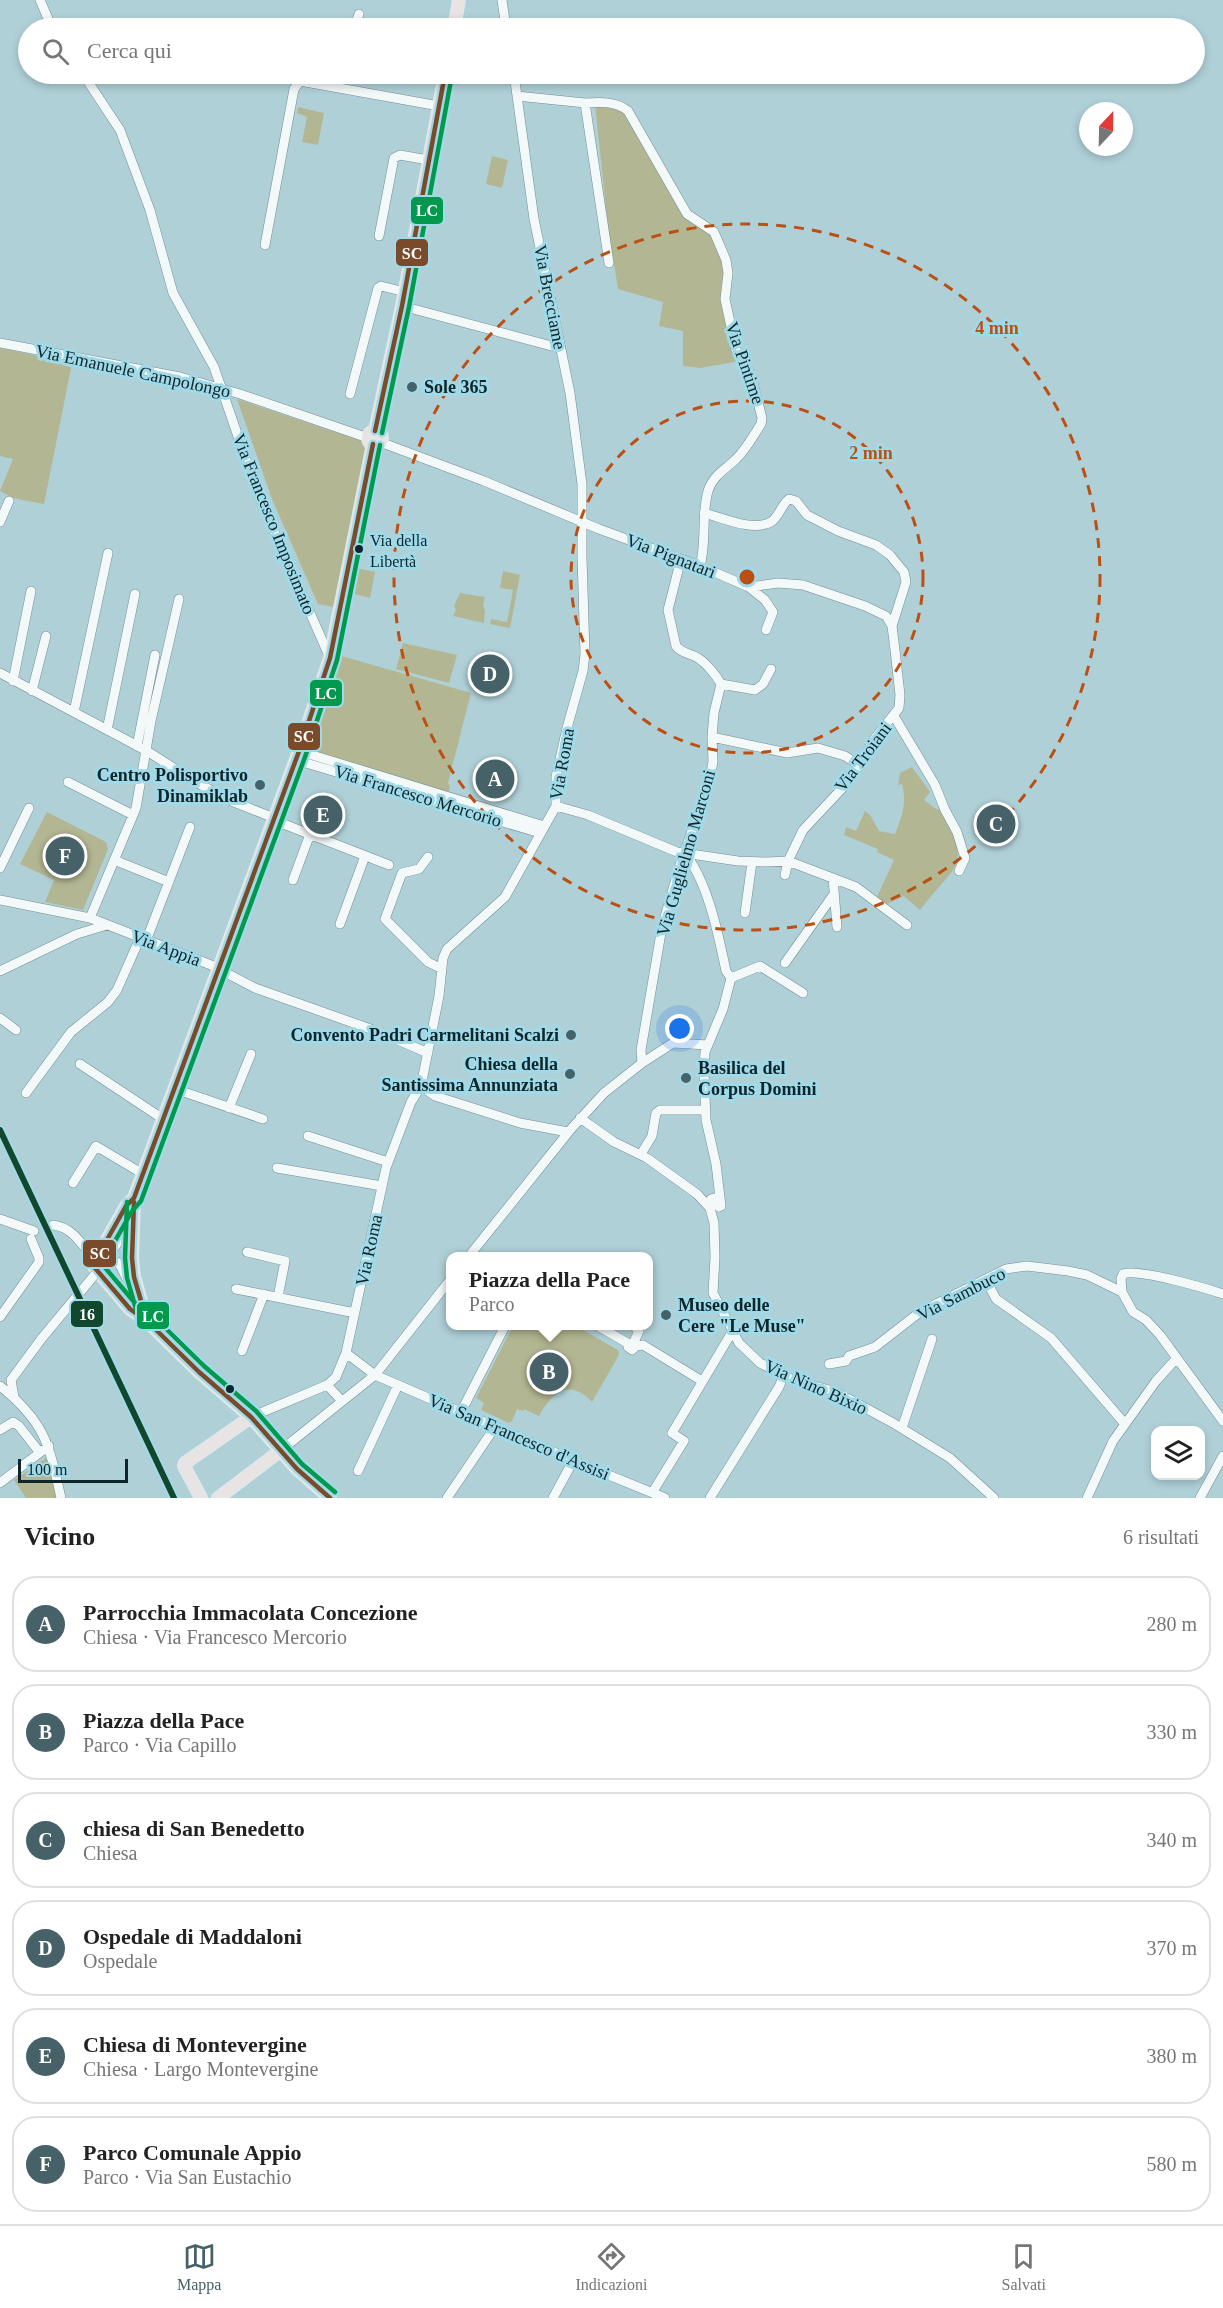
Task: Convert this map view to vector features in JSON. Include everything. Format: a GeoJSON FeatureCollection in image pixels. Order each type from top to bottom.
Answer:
{"type":"FeatureCollection","features":[{"type":"Feature","properties":{"kind":"main road"},"geometry":{"type":"LineString","coordinates":[[456,18],[459,0]]}},
{"type":"Feature","properties":{"kind":"main road"},"geometry":{"type":"LineString","coordinates":[[147,1321],[134,1277],[132,1258],[134,1198],[297,755],[330,658],[405,292],[443,84]]}},
{"type":"Feature","properties":{"kind":"main road"},"geometry":{"type":"LineString","coordinates":[[134,1198],[126,1206],[95,1268],[130,1309],[147,1321],[199,1372],[251,1417],[280,1451],[330,1498]]}},
{"type":"Feature","properties":{"kind":"main road"},"geometry":{"type":"LineString","coordinates":[[201,1498],[184,1466],[185,1461],[251,1417]]}},
{"type":"Feature","properties":{"kind":"main road"},"geometry":{"type":"LineString","coordinates":[[218,1498],[280,1451]]}},
{"type":"Feature","properties":{"kind":"street"},"geometry":{"type":"LineString","coordinates":[[40,0],[48,18]]}},
{"type":"Feature","properties":{"kind":"street"},"geometry":{"type":"LineString","coordinates":[[502,0],[505,18]]}},
{"type":"Feature","properties":{"kind":"street"},"geometry":{"type":"LineString","coordinates":[[358,18],[359,14]]}},
{"type":"Feature","properties":{"kind":"street","name":"Via Francesco Imposimato"},"geometry":{"type":"LineString","coordinates":[[90,84],[120,130],[150,210],[173,293],[214,367],[259,498],[330,658]]}},
{"type":"Feature","properties":{"kind":"street"},"geometry":{"type":"LineString","coordinates":[[265,245],[294,89],[298,84]]}},
{"type":"Feature","properties":{"kind":"street"},"geometry":{"type":"LineString","coordinates":[[319,84],[439,106]]}},
{"type":"Feature","properties":{"kind":"street","name":"Via Brecciame"},"geometry":{"type":"LineString","coordinates":[[515,84],[534,219],[570,393],[582,484],[583,521]]}},
{"type":"Feature","properties":{"kind":"street","name":"Via Pintime"},"geometry":{"type":"LineString","coordinates":[[517,96],[621,105],[628,111],[687,214],[714,232],[726,260],[728,273],[725,299],[730,324],[736,350],[751,375],[762,418],[736,459],[715,477],[708,490],[703,528],[705,550],[700,566]]}},
{"type":"Feature","properties":{"kind":"street"},"geometry":{"type":"LineString","coordinates":[[585,103],[609,263]]}},
{"type":"Feature","properties":{"kind":"street"},"geometry":{"type":"LineString","coordinates":[[379,236],[394,158],[400,155],[428,160]]}},
{"type":"Feature","properties":{"kind":"street"},"geometry":{"type":"LineString","coordinates":[[350,394],[378,288],[385,286],[405,292]]}},
{"type":"Feature","properties":{"kind":"street"},"geometry":{"type":"LineString","coordinates":[[402,306],[559,348]]}},
{"type":"Feature","properties":{"kind":"street","name":"Via Emanuele Campolongo"},"geometry":{"type":"LineString","coordinates":[[0,343],[180,377],[222,389],[374,439],[484,480],[583,521]]}},
{"type":"Feature","properties":{"kind":"street"},"geometry":{"type":"LineString","coordinates":[[704,513],[761,526],[773,521],[789,499],[796,501],[807,515],[838,531],[876,545],[904,572],[906,582],[892,626]]}},
{"type":"Feature","properties":{"kind":"street"},"geometry":{"type":"LineString","coordinates":[[0,522],[9,501]]}},
{"type":"Feature","properties":{"kind":"street","name":"Via Pignatari"},"geometry":{"type":"LineString","coordinates":[[583,521],[749,587]]}},
{"type":"Feature","properties":{"kind":"street","name":"Via Roma"},"geometry":{"type":"LineString","coordinates":[[327,1385],[336,1377],[346,1353],[388,1162],[411,1102],[421,1086],[447,949],[505,897],[556,806],[556,777],[583,671],[585,654],[583,521]]}},
{"type":"Feature","properties":{"kind":"street"},"geometry":{"type":"LineString","coordinates":[[74,712],[108,553]]}},
{"type":"Feature","properties":{"kind":"street"},"geometry":{"type":"LineString","coordinates":[[681,559],[668,610],[676,646],[680,651],[696,656],[721,684],[755,690],[763,684],[771,669]]}},
{"type":"Feature","properties":{"kind":"street"},"geometry":{"type":"LineString","coordinates":[[749,587],[778,583],[803,585],[879,612],[889,620],[892,626]]}},
{"type":"Feature","properties":{"kind":"street"},"geometry":{"type":"LineString","coordinates":[[749,587],[765,600],[773,612],[766,630]]}},
{"type":"Feature","properties":{"kind":"street"},"geometry":{"type":"LineString","coordinates":[[13,681],[31,591]]}},
{"type":"Feature","properties":{"kind":"street"},"geometry":{"type":"LineString","coordinates":[[107,730],[135,594]]}},
{"type":"Feature","properties":{"kind":"street"},"geometry":{"type":"LineString","coordinates":[[90,918],[133,815],[141,787],[179,599]]}},
{"type":"Feature","properties":{"kind":"street","name":"Via Troiani"},"geometry":{"type":"LineString","coordinates":[[785,875],[788,861],[803,830],[850,780],[875,738],[899,708],[900,695],[892,626]]}},
{"type":"Feature","properties":{"kind":"street"},"geometry":{"type":"LineString","coordinates":[[33,691],[46,636]]}},
{"type":"Feature","properties":{"kind":"street"},"geometry":{"type":"LineString","coordinates":[[137,746],[155,655]]}},
{"type":"Feature","properties":{"kind":"street"},"geometry":{"type":"LineString","coordinates":[[0,674],[147,751],[229,800],[273,821],[389,865]]}},
{"type":"Feature","properties":{"kind":"street","name":"Via Guglielmo Marconi"},"geometry":{"type":"LineString","coordinates":[[642,1063],[640,1050],[662,927],[684,852],[707,791],[713,761],[714,712],[721,684]]}},
{"type":"Feature","properties":{"kind":"street"},"geometry":{"type":"LineString","coordinates":[[894,716],[935,785],[957,832],[965,858],[959,871]]}},
{"type":"Feature","properties":{"kind":"street"},"geometry":{"type":"LineString","coordinates":[[712,737],[787,753],[818,748],[845,756],[859,765]]}},
{"type":"Feature","properties":{"kind":"street","name":"Via Francesco Mercorio"},"geometry":{"type":"LineString","coordinates":[[297,755],[542,830]]}},
{"type":"Feature","properties":{"kind":"street"},"geometry":{"type":"LineString","coordinates":[[68,782],[133,815]]}},
{"type":"Feature","properties":{"kind":"street"},"geometry":{"type":"LineString","coordinates":[[556,806],[588,814],[677,852],[752,861],[788,861],[856,887],[907,925]]}},
{"type":"Feature","properties":{"kind":"street"},"geometry":{"type":"LineString","coordinates":[[0,868],[29,808]]}},
{"type":"Feature","properties":{"kind":"street"},"geometry":{"type":"LineString","coordinates":[[26,1093],[71,1032],[108,1002],[117,990],[169,882],[190,827]]}},
{"type":"Feature","properties":{"kind":"street"},"geometry":{"type":"LineString","coordinates":[[293,880],[310,834]]}},
{"type":"Feature","properties":{"kind":"street"},"geometry":{"type":"LineString","coordinates":[[684,852],[693,863],[707,899],[726,971],[731,978]]}},
{"type":"Feature","properties":{"kind":"street"},"geometry":{"type":"LineString","coordinates":[[340,924],[365,856]]}},
{"type":"Feature","properties":{"kind":"street"},"geometry":{"type":"LineString","coordinates":[[428,857],[419,868],[402,873],[385,919],[428,962],[442,969]]}},
{"type":"Feature","properties":{"kind":"street"},"geometry":{"type":"LineString","coordinates":[[114,860],[169,882]]}},
{"type":"Feature","properties":{"kind":"street"},"geometry":{"type":"LineString","coordinates":[[745,914],[752,861]]}},
{"type":"Feature","properties":{"kind":"street"},"geometry":{"type":"LineString","coordinates":[[833,878],[837,927]]}},
{"type":"Feature","properties":{"kind":"street"},"geometry":{"type":"LineString","coordinates":[[785,963],[834,894]]}},
{"type":"Feature","properties":{"kind":"street","name":"Via Appia"},"geometry":{"type":"LineString","coordinates":[[0,900],[90,918],[219,969],[255,988],[379,1032],[428,1053]]}},
{"type":"Feature","properties":{"kind":"street"},"geometry":{"type":"LineString","coordinates":[[0,971],[77,934],[107,925]]}},
{"type":"Feature","properties":{"kind":"street"},"geometry":{"type":"LineString","coordinates":[[731,978],[759,966],[804,993]]}},
{"type":"Feature","properties":{"kind":"street"},"geometry":{"type":"LineString","coordinates":[[710,1208],[711,1199],[714,1198],[719,1207],[721,1206],[719,1179],[706,1120],[704,1072],[708,1046],[723,1009],[731,978]]}},
{"type":"Feature","properties":{"kind":"street"},"geometry":{"type":"LineString","coordinates":[[0,1018],[16,1030]]}},
{"type":"Feature","properties":{"kind":"street"},"geometry":{"type":"LineString","coordinates":[[473,1252],[568,1132],[604,1093],[642,1063],[673,1043],[708,1046]]}},
{"type":"Feature","properties":{"kind":"street"},"geometry":{"type":"LineString","coordinates":[[230,1108],[251,1054]]}},
{"type":"Feature","properties":{"kind":"street"},"geometry":{"type":"LineString","coordinates":[[80,1064],[163,1119]]}},
{"type":"Feature","properties":{"kind":"street"},"geometry":{"type":"LineString","coordinates":[[421,1086],[435,1096],[520,1123],[568,1132]]}},
{"type":"Feature","properties":{"kind":"street"},"geometry":{"type":"LineString","coordinates":[[175,1089],[263,1119]]}},
{"type":"Feature","properties":{"kind":"street"},"geometry":{"type":"LineString","coordinates":[[641,1154],[652,1136],[656,1113],[660,1110],[706,1110]]}},
{"type":"Feature","properties":{"kind":"street"},"geometry":{"type":"LineString","coordinates":[[580,1118],[614,1142],[641,1154],[697,1194],[710,1208]]}},
{"type":"Feature","properties":{"kind":"street"},"geometry":{"type":"LineString","coordinates":[[308,1136],[388,1162]]}},
{"type":"Feature","properties":{"kind":"street"},"geometry":{"type":"LineString","coordinates":[[73,1183],[96,1146],[143,1174]]}},
{"type":"Feature","properties":{"kind":"street"},"geometry":{"type":"LineString","coordinates":[[277,1167],[382,1186]]}},
{"type":"Feature","properties":{"kind":"street","name":"Via Nino Bixio"},"geometry":{"type":"LineString","coordinates":[[710,1208],[714,1223],[715,1257],[712,1293],[739,1343],[760,1363],[784,1375],[836,1392],[902,1428],[950,1458],[994,1498]]}},
{"type":"Feature","properties":{"kind":"street"},"geometry":{"type":"LineString","coordinates":[[0,1219],[32,1235],[39,1258],[39,1262],[1,1315]]}},
{"type":"Feature","properties":{"kind":"street"},"geometry":{"type":"LineString","coordinates":[[52,1225],[62,1226],[71,1232],[101,1260],[115,1261],[121,1266],[136,1306],[147,1321]]}},
{"type":"Feature","properties":{"kind":"street"},"geometry":{"type":"LineString","coordinates":[[247,1252],[285,1261],[278,1297]]}},
{"type":"Feature","properties":{"kind":"street"},"geometry":{"type":"LineString","coordinates":[[0,1380],[8,1379],[14,1374],[101,1260]]}},
{"type":"Feature","properties":{"kind":"street","name":"Via Sambuco"},"geometry":{"type":"LineString","coordinates":[[829,1364],[846,1361],[849,1356],[875,1347],[920,1312],[1006,1269],[1027,1266],[1068,1270],[1087,1275],[1122,1292],[1133,1312],[1153,1326],[1221,1416]]}},
{"type":"Feature","properties":{"kind":"street"},"geometry":{"type":"LineString","coordinates":[[1122,1292],[1121,1279],[1123,1274],[1128,1272],[1160,1277],[1223,1294]]}},
{"type":"Feature","properties":{"kind":"street"},"geometry":{"type":"LineString","coordinates":[[986,1280],[996,1299],[1051,1338],[1125,1424]]}},
{"type":"Feature","properties":{"kind":"street"},"geometry":{"type":"LineString","coordinates":[[280,1451],[375,1375],[446,1285]]}},
{"type":"Feature","properties":{"kind":"street"},"geometry":{"type":"LineString","coordinates":[[236,1289],[355,1313]]}},
{"type":"Feature","properties":{"kind":"street"},"geometry":{"type":"LineString","coordinates":[[242,1351],[264,1294]]}},
{"type":"Feature","properties":{"kind":"street"},"geometry":{"type":"LineString","coordinates":[[461,1412],[503,1330]]}},
{"type":"Feature","properties":{"kind":"street"},"geometry":{"type":"LineString","coordinates":[[605,1330],[632,1345],[643,1345],[702,1381]]}},
{"type":"Feature","properties":{"kind":"street"},"geometry":{"type":"LineString","coordinates":[[632,1345],[639,1330]]}},
{"type":"Feature","properties":{"kind":"street"},"geometry":{"type":"LineString","coordinates":[[652,1493],[684,1441],[672,1432],[732,1332]]}},
{"type":"Feature","properties":{"kind":"street"},"geometry":{"type":"LineString","coordinates":[[902,1428],[932,1339]]}},
{"type":"Feature","properties":{"kind":"street","name":"Via San Francesco d'Assisi"},"geometry":{"type":"LineString","coordinates":[[346,1353],[375,1375],[664,1498]]}},
{"type":"Feature","properties":{"kind":"street"},"geometry":{"type":"LineString","coordinates":[[1087,1498],[1113,1441],[1156,1381],[1176,1359]]}},
{"type":"Feature","properties":{"kind":"street"},"geometry":{"type":"LineString","coordinates":[[14,1374],[10,1383],[14,1399]]}},
{"type":"Feature","properties":{"kind":"street"},"geometry":{"type":"LineString","coordinates":[[710,1498],[779,1387],[784,1375]]}},
{"type":"Feature","properties":{"kind":"street"},"geometry":{"type":"LineString","coordinates":[[251,1417],[327,1385],[342,1401]]}},
{"type":"Feature","properties":{"kind":"street"},"geometry":{"type":"LineString","coordinates":[[358,1471],[398,1385]]}},
{"type":"Feature","properties":{"kind":"street"},"geometry":{"type":"LineString","coordinates":[[0,1386],[38,1424],[61,1498]]}},
{"type":"Feature","properties":{"kind":"street"},"geometry":{"type":"LineString","coordinates":[[0,1430],[13,1422],[19,1426],[37,1449],[45,1449]]}},
{"type":"Feature","properties":{"kind":"street"},"geometry":{"type":"LineString","coordinates":[[447,1498],[495,1427]]}},
{"type":"Feature","properties":{"kind":"street"},"geometry":{"type":"LineString","coordinates":[[0,1483],[45,1449]]}},
{"type":"Feature","properties":{"kind":"street"},"geometry":{"type":"LineString","coordinates":[[1200,1498],[1223,1456]]}},
{"type":"Feature","properties":{"kind":"street"},"geometry":{"type":"LineString","coordinates":[[553,1498],[573,1461]]}},
{"type":"Feature","properties":{"kind":"green space"},"geometry":{"type":"Polygon","coordinates":[[[595,105],[618,110],[629,116],[666,186],[711,232],[725,269],[723,305],[740,361],[700,368],[683,366],[683,331],[659,326],[663,302],[618,289],[608,226],[595,105]]]}},
{"type":"Feature","properties":{"kind":"green space"},"geometry":{"type":"Polygon","coordinates":[[[298,107],[324,113],[318,145],[302,142],[307,117],[297,113],[298,107]]]}},
{"type":"Feature","properties":{"kind":"green space"},"geometry":{"type":"Polygon","coordinates":[[[492,156],[508,160],[502,188],[486,184],[492,156]]]}},
{"type":"Feature","properties":{"kind":"green space"},"geometry":{"type":"Polygon","coordinates":[[[0,348],[72,363],[44,504],[13,498],[0,491],[13,459],[0,456],[0,348]]]}},
{"type":"Feature","properties":{"kind":"green space"},"geometry":{"type":"Polygon","coordinates":[[[237,399],[368,443],[334,607],[318,604],[272,499],[237,399]]]}},
{"type":"Feature","properties":{"kind":"green space"},"geometry":{"type":"Polygon","coordinates":[[[356,568],[375,572],[370,598],[350,593],[356,568]]]}},
{"type":"Feature","properties":{"kind":"green space"},"geometry":{"type":"Polygon","coordinates":[[[503,571],[520,575],[510,628],[490,624],[491,619],[507,622],[513,590],[500,588],[503,571]]]}},
{"type":"Feature","properties":{"kind":"green space"},"geometry":{"type":"Polygon","coordinates":[[[460,593],[485,597],[484,623],[453,616],[456,610],[454,606],[460,593]]]}},
{"type":"Feature","properties":{"kind":"green space"},"geometry":{"type":"Polygon","coordinates":[[[403,643],[457,655],[449,683],[396,669],[403,643]]]}},
{"type":"Feature","properties":{"kind":"green space"},"geometry":{"type":"Polygon","coordinates":[[[338,655],[471,693],[448,783],[450,787],[448,793],[319,755],[309,737],[338,655]]]}},
{"type":"Feature","properties":{"kind":"green space"},"geometry":{"type":"Polygon","coordinates":[[[912,767],[930,792],[924,800],[936,809],[942,810],[951,829],[958,855],[951,873],[920,910],[904,896],[887,904],[877,897],[894,860],[877,852],[878,849],[844,835],[846,827],[856,831],[865,811],[870,815],[879,831],[895,834],[904,804],[902,784],[898,785],[900,773],[912,767]]]}},
{"type":"Feature","properties":{"kind":"green space"},"geometry":{"type":"Polygon","coordinates":[[[47,812],[106,842],[108,849],[83,910],[45,902],[54,880],[20,864],[47,812]]]}},
{"type":"Feature","properties":{"kind":"green space"},"geometry":{"type":"Polygon","coordinates":[[[511,1330],[583,1330],[618,1350],[619,1355],[592,1402],[576,1391],[562,1391],[550,1400],[539,1416],[524,1409],[523,1411],[517,1409],[509,1423],[481,1410],[484,1403],[476,1398],[511,1330]]]}},
{"type":"Feature","properties":{"kind":"green space"},"geometry":{"type":"Polygon","coordinates":[[[46,1458],[52,1474],[56,1498],[26,1498],[14,1480],[46,1458]]]}},
{"type":"Feature","properties":{"kind":"transit line","name":"SC"},"geometry":{"type":"LineString","coordinates":[[375,431],[402,306],[443,84]]}},
{"type":"Feature","properties":{"kind":"transit line","name":"LC"},"geometry":{"type":"LineString","coordinates":[[382,433],[409,307],[450,84]]}},
{"type":"Feature","properties":{"kind":"transit line","name":"SC"},"geometry":{"type":"LineString","coordinates":[[330,1498],[297,1469],[251,1417],[199,1372],[147,1321],[130,1309],[95,1268],[94,1263],[126,1206],[134,1198],[298,754],[330,658],[373,444]]}},
{"type":"Feature","properties":{"kind":"transit line","name":"LC"},"geometry":{"type":"LineString","coordinates":[[335,1492],[302,1464],[256,1411],[204,1366],[152,1315],[135,1303],[102,1264],[132,1211],[141,1201],[305,757],[337,660],[380,445]]}},
{"type":"Feature","properties":{"kind":"transit line","name":"16"},"geometry":{"type":"LineString","coordinates":[[0,1130],[174,1498]]}},
{"type":"Feature","properties":{"kind":"transit line","name":"LC"},"geometry":{"type":"LineString","coordinates":[[127,1202],[125,1258],[127,1278],[140,1323]]}},
{"type":"Feature","properties":{"kind":"transit line","name":"SC"},"geometry":{"type":"LineString","coordinates":[[134,1202],[132,1258],[134,1277],[147,1321]]}},
{"type":"Feature","properties":{"kind":"place","name":"Sole 365"},"geometry":{"type":"Point","coordinates":[412,387]}},
{"type":"Feature","properties":{"kind":"place","name":"Via della Libertà"},"geometry":{"type":"Point","coordinates":[359,549]}},
{"type":"Feature","properties":{"kind":"place","name":"Ospedale di Maddaloni"},"geometry":{"type":"Point","coordinates":[490,674]}},
{"type":"Feature","properties":{"kind":"place","name":"Parrocchia Immacolata Concezione"},"geometry":{"type":"Point","coordinates":[495,779]}},
{"type":"Feature","properties":{"kind":"place","name":"Centro Polisportivo Dinamiklab"},"geometry":{"type":"Point","coordinates":[260,785]}},
{"type":"Feature","properties":{"kind":"place","name":"Chiesa di Montevergine"},"geometry":{"type":"Point","coordinates":[323,815]}},
{"type":"Feature","properties":{"kind":"place","name":"chiesa di San Benedetto"},"geometry":{"type":"Point","coordinates":[996,824]}},
{"type":"Feature","properties":{"kind":"place","name":"Parco Comunale Appio"},"geometry":{"type":"Point","coordinates":[65,856]}},
{"type":"Feature","properties":{"kind":"place","name":"Convento Padri Carmelitani Scalzi"},"geometry":{"type":"Point","coordinates":[571,1035]}},
{"type":"Feature","properties":{"kind":"place","name":"Chiesa della Santissima Annunziata"},"geometry":{"type":"Point","coordinates":[570,1074]}},
{"type":"Feature","properties":{"kind":"place","name":"Basilica del Corpus Domini"},"geometry":{"type":"Point","coordinates":[686,1078]}},
{"type":"Feature","properties":{"kind":"place","name":"Museo delle Cere \"Le Muse\""},"geometry":{"type":"Point","coordinates":[666,1315]}},
{"type":"Feature","properties":{"kind":"place","name":"Piazza della Pace"},"geometry":{"type":"Point","coordinates":[549,1372]}}]}
